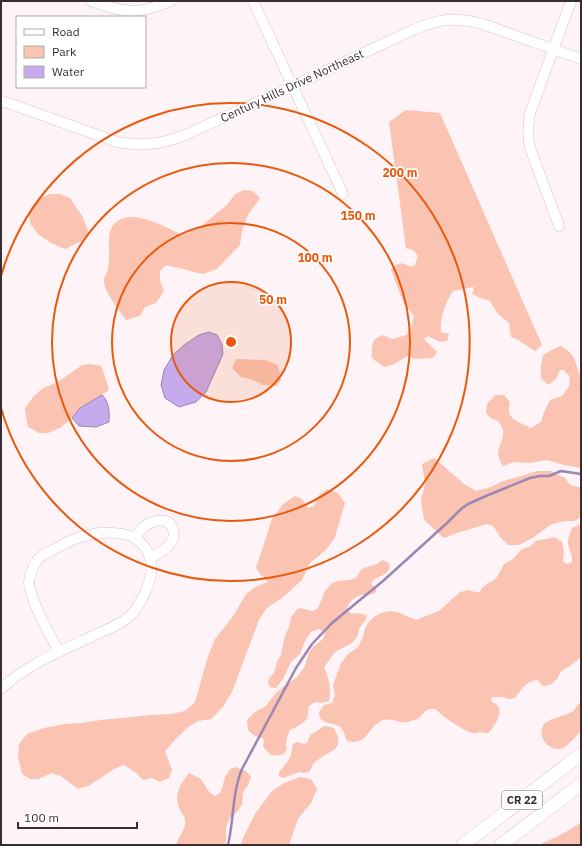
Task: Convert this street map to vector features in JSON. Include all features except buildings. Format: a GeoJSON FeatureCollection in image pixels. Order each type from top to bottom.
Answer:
{"type":"FeatureCollection","features":[{"type":"Feature","properties":{"kind":"main road","name":"CR 22"},"geometry":{"type":"LineString","coordinates":[[463,845],[581,754]]}},
{"type":"Feature","properties":{"kind":"main road","name":"CR 22"},"geometry":{"type":"LineString","coordinates":[[501,845],[581,784]]}},
{"type":"Feature","properties":{"kind":"street"},"geometry":{"type":"LineString","coordinates":[[91,1],[123,11],[148,10],[170,1]]}},
{"type":"Feature","properties":{"kind":"street"},"geometry":{"type":"LineString","coordinates":[[253,1],[343,194]]}},
{"type":"Feature","properties":{"kind":"street"},"geometry":{"type":"LineString","coordinates":[[559,226],[530,148],[528,126],[530,113],[571,1]]}},
{"type":"Feature","properties":{"kind":"street","name":"Century Hills Drive Northeast"},"geometry":{"type":"LineString","coordinates":[[1,102],[17,106],[117,142],[143,145],[170,141],[185,135],[433,22],[455,19],[480,23],[581,59]]}},
{"type":"Feature","properties":{"kind":"street"},"geometry":{"type":"LineString","coordinates":[[135,538],[138,532],[146,525],[156,521],[169,522],[174,533],[173,541],[164,551],[156,556],[150,557]]}},
{"type":"Feature","properties":{"kind":"street"},"geometry":{"type":"LineString","coordinates":[[1,689],[22,672],[39,662],[118,623],[131,615],[140,603],[150,578],[152,567],[150,557],[144,547],[135,538],[124,534],[108,533],[88,535],[68,542],[40,557],[33,568],[29,583],[31,594],[37,610],[59,652]]}},
{"type":"Feature","properties":{"kind":"green space"},"geometry":{"type":"Polygon","coordinates":[[[406,110],[440,113],[542,345],[535,351],[511,337],[509,323],[498,314],[490,301],[472,294],[474,287],[453,291],[448,300],[442,316],[441,326],[441,332],[449,334],[447,341],[440,342],[428,336],[424,339],[437,352],[433,358],[415,359],[408,356],[392,365],[384,367],[372,358],[372,346],[374,340],[382,335],[392,339],[406,335],[410,330],[414,316],[404,303],[391,269],[396,265],[401,264],[411,267],[415,265],[418,256],[413,250],[406,248],[389,122],[406,110]]]}},
{"type":"Feature","properties":{"kind":"green space"},"geometry":{"type":"Polygon","coordinates":[[[244,190],[253,191],[260,198],[248,215],[242,231],[240,245],[217,269],[203,274],[166,265],[160,271],[160,280],[164,291],[156,303],[145,307],[140,316],[126,320],[109,295],[104,284],[104,277],[109,265],[110,232],[117,221],[134,217],[145,219],[155,222],[182,235],[201,226],[227,205],[235,194],[244,190]]]}},
{"type":"Feature","properties":{"kind":"green space"},"geometry":{"type":"Polygon","coordinates":[[[50,194],[60,194],[70,198],[82,216],[88,230],[86,239],[65,249],[51,243],[39,235],[31,225],[29,216],[32,207],[38,199],[50,194]]]}},
{"type":"Feature","properties":{"kind":"green space"},"geometry":{"type":"Polygon","coordinates":[[[560,346],[572,355],[581,377],[581,468],[547,460],[529,463],[514,462],[503,466],[498,455],[498,451],[502,440],[503,430],[498,421],[491,418],[486,413],[487,404],[495,395],[504,395],[510,402],[509,409],[511,417],[531,428],[541,422],[550,400],[562,396],[569,386],[570,377],[564,370],[560,370],[556,379],[548,385],[541,378],[543,355],[560,346]]]}},
{"type":"Feature","properties":{"kind":"green space"},"geometry":{"type":"Polygon","coordinates":[[[236,359],[265,360],[278,365],[281,380],[277,386],[264,385],[241,377],[232,368],[236,359]]]}},
{"type":"Feature","properties":{"kind":"green space"},"geometry":{"type":"Polygon","coordinates":[[[91,364],[101,366],[109,390],[80,408],[72,418],[60,428],[48,433],[39,433],[28,427],[25,408],[33,397],[43,388],[58,382],[82,365],[91,364]]]}},
{"type":"Feature","properties":{"kind":"green space"},"geometry":{"type":"Polygon","coordinates":[[[434,458],[464,484],[476,491],[537,471],[551,471],[565,478],[570,485],[581,487],[581,517],[575,521],[564,521],[550,525],[534,537],[519,545],[508,545],[500,537],[493,526],[487,524],[444,538],[424,520],[421,500],[425,484],[422,464],[434,458]]]}},
{"type":"Feature","properties":{"kind":"green space"},"geometry":{"type":"Polygon","coordinates":[[[327,489],[338,493],[345,503],[335,537],[326,550],[310,563],[302,580],[282,598],[267,608],[259,620],[232,692],[223,707],[211,719],[198,721],[187,728],[165,751],[172,770],[169,778],[160,782],[152,778],[143,780],[135,772],[124,765],[112,770],[88,786],[78,789],[61,776],[52,773],[38,779],[30,779],[22,774],[18,757],[19,744],[27,734],[44,728],[65,724],[171,714],[185,711],[195,702],[208,656],[215,639],[234,615],[246,594],[257,586],[268,582],[256,568],[272,519],[283,504],[295,496],[302,499],[308,508],[314,506],[319,495],[327,489]]]}},
{"type":"Feature","properties":{"kind":"green space"},"geometry":{"type":"Polygon","coordinates":[[[581,524],[581,657],[561,671],[557,679],[550,685],[542,686],[538,680],[534,680],[525,686],[515,698],[508,699],[503,697],[492,697],[491,701],[499,708],[499,716],[488,733],[471,733],[444,717],[438,711],[429,709],[417,719],[408,722],[387,719],[381,721],[372,728],[363,739],[354,742],[347,741],[340,727],[321,719],[319,712],[324,705],[332,703],[335,695],[333,685],[341,663],[348,654],[358,647],[368,623],[374,617],[381,613],[390,611],[397,612],[416,620],[439,611],[460,592],[469,590],[480,592],[482,588],[497,577],[504,564],[513,559],[522,549],[529,547],[536,541],[555,537],[562,542],[564,551],[563,561],[568,564],[572,562],[568,545],[569,536],[572,528],[581,524]]]}},
{"type":"Feature","properties":{"kind":"green space"},"geometry":{"type":"Polygon","coordinates":[[[382,560],[388,562],[390,567],[386,573],[376,578],[371,584],[376,589],[376,592],[355,598],[347,608],[350,613],[364,614],[367,617],[360,627],[357,637],[352,643],[335,652],[324,667],[330,684],[329,701],[322,703],[315,702],[309,706],[307,719],[300,725],[290,730],[286,744],[287,749],[284,754],[272,755],[263,746],[264,739],[255,736],[248,730],[247,720],[255,712],[266,706],[274,695],[296,678],[304,668],[309,653],[314,646],[323,639],[325,633],[319,629],[311,632],[306,639],[300,654],[291,662],[283,679],[276,688],[270,687],[268,682],[274,673],[281,655],[291,617],[299,608],[313,611],[318,608],[325,591],[331,584],[337,581],[356,578],[360,571],[364,568],[377,564],[382,560]]]}},
{"type":"Feature","properties":{"kind":"green space"},"geometry":{"type":"Polygon","coordinates":[[[581,701],[581,731],[563,748],[558,749],[549,746],[543,740],[543,726],[552,719],[570,713],[581,701]]]}},
{"type":"Feature","properties":{"kind":"green space"},"geometry":{"type":"Polygon","coordinates":[[[325,726],[334,728],[338,737],[338,745],[334,750],[314,763],[309,772],[299,772],[283,778],[279,776],[279,772],[290,757],[293,744],[297,742],[303,744],[307,743],[311,734],[325,726]]]}},
{"type":"Feature","properties":{"kind":"green space"},"geometry":{"type":"Polygon","coordinates":[[[236,767],[247,772],[251,777],[243,792],[242,805],[230,818],[226,827],[225,845],[176,845],[185,825],[185,818],[178,805],[177,795],[180,786],[189,773],[201,779],[209,792],[215,796],[221,792],[225,777],[230,769],[236,767]]]}},
{"type":"Feature","properties":{"kind":"green space"},"geometry":{"type":"Polygon","coordinates":[[[300,777],[311,779],[317,789],[311,803],[298,819],[289,845],[241,845],[255,814],[272,791],[284,783],[300,777]]]}},
{"type":"Feature","properties":{"kind":"green space"},"geometry":{"type":"Polygon","coordinates":[[[581,822],[581,845],[538,845],[560,835],[581,822]]]}},
{"type":"Feature","properties":{"kind":"water"},"geometry":{"type":"Polygon","coordinates":[[[209,332],[217,335],[222,344],[223,354],[206,392],[196,402],[179,407],[165,398],[161,385],[164,370],[173,355],[184,345],[199,335],[209,332]]]}},
{"type":"Feature","properties":{"kind":"water"},"geometry":{"type":"Polygon","coordinates":[[[102,395],[106,400],[108,407],[109,422],[96,427],[79,426],[72,418],[80,408],[102,395]]]}},
{"type":"Feature","properties":{"kind":"waterway"},"geometry":{"type":"LineString","coordinates":[[228,845],[236,787],[242,769],[296,668],[312,644],[332,623],[383,581],[468,504],[530,478],[549,476],[561,471],[581,474]]}}]}
